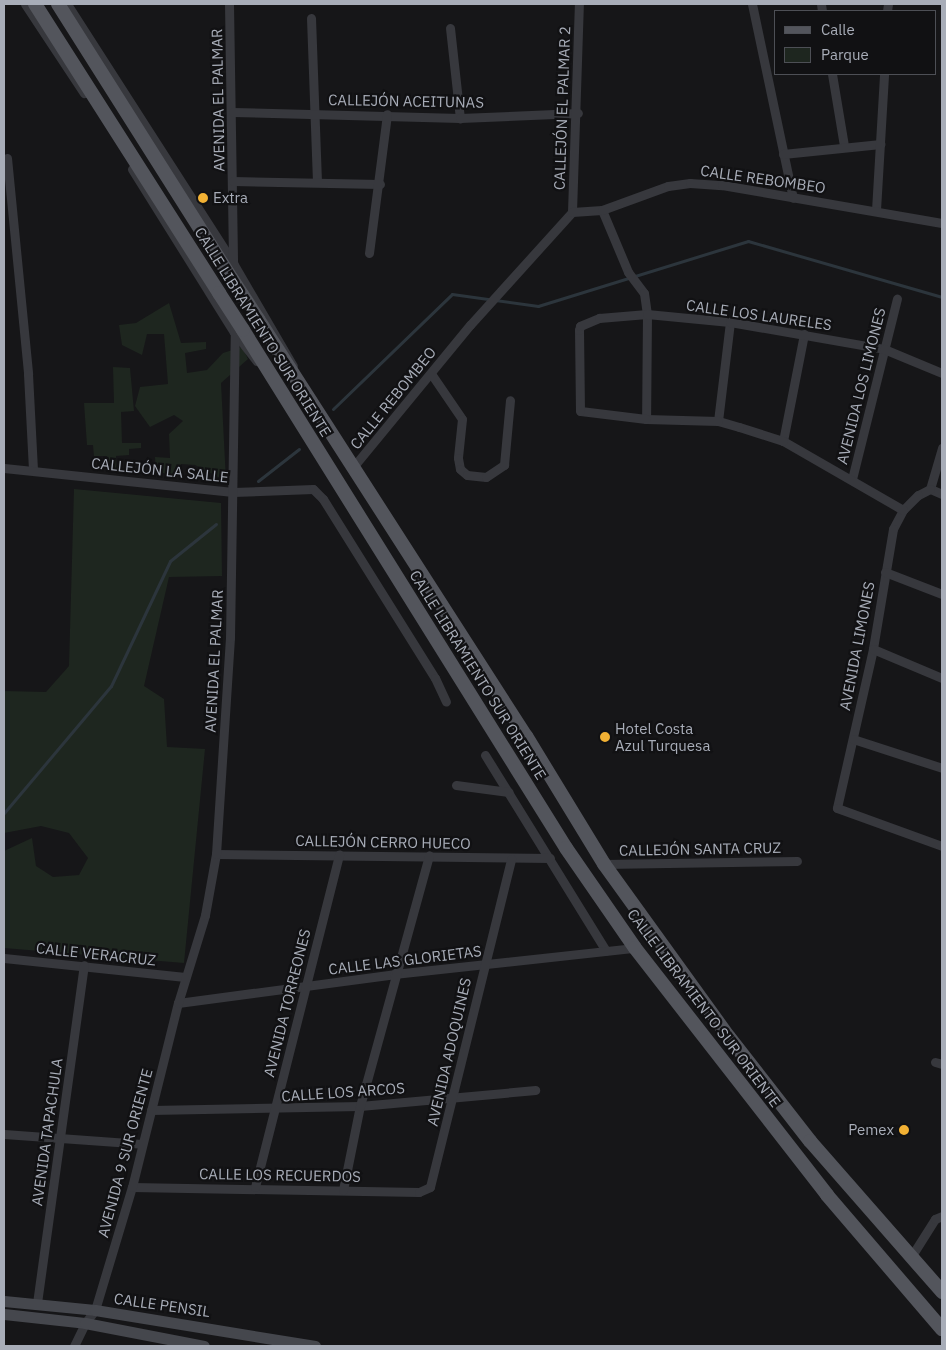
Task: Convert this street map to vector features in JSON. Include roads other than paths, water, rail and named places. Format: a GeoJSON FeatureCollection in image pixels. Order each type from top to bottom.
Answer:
{"type":"FeatureCollection","features":[{"type":"Feature","properties":{"kind":"main road","name":"CALLE LIBRAMIENTO SUR ORIENTE"},"geometry":{"type":"LineString","coordinates":[[35,4],[239,331],[268,369],[566,848],[635,948],[826,1195],[942,1328]]}},
{"type":"Feature","properties":{"kind":"main road","name":"CALLE LIBRAMIENTO SUR ORIENTE"},"geometry":{"type":"LineString","coordinates":[[58,4],[258,319],[354,466],[604,864],[741,1052],[838,1176],[942,1292]]}},
{"type":"Feature","properties":{"kind":"main road","name":"CALLE PENSIL"},"geometry":{"type":"LineString","coordinates":[[4,1301],[95,1310],[315,1346]]}},
{"type":"Feature","properties":{"kind":"main road","name":"CALLE PENSIL"},"geometry":{"type":"LineString","coordinates":[[4,1314],[84,1323],[204,1346]]}},
{"type":"Feature","properties":{"kind":"street"},"geometry":{"type":"LineString","coordinates":[[25,4],[239,331]]}},
{"type":"Feature","properties":{"kind":"street"},"geometry":{"type":"LineString","coordinates":[[67,4],[234,263],[289,353],[296,378]]}},
{"type":"Feature","properties":{"kind":"street","name":"AVENIDA EL PALMAR"},"geometry":{"type":"LineString","coordinates":[[229,4],[233,112],[234,263],[232,286]]}},
{"type":"Feature","properties":{"kind":"street","name":"CALLEJÓN EL PALMAR 2"},"geometry":{"type":"LineString","coordinates":[[572,212],[578,113],[579,4]]}},
{"type":"Feature","properties":{"kind":"street"},"geometry":{"type":"LineString","coordinates":[[753,4],[793,198]]}},
{"type":"Feature","properties":{"kind":"street"},"geometry":{"type":"LineString","coordinates":[[311,18],[317,182]]}},
{"type":"Feature","properties":{"kind":"street"},"geometry":{"type":"LineString","coordinates":[[450,28],[460,118]]}},
{"type":"Feature","properties":{"kind":"street"},"geometry":{"type":"LineString","coordinates":[[832,75],[844,146]]}},
{"type":"Feature","properties":{"kind":"street"},"geometry":{"type":"LineString","coordinates":[[876,210],[884,75]]}},
{"type":"Feature","properties":{"kind":"street","name":"CALLEJÓN ACEITUNAS"},"geometry":{"type":"LineString","coordinates":[[233,112],[313,112],[460,118],[578,113]]}},
{"type":"Feature","properties":{"kind":"street"},"geometry":{"type":"LineString","coordinates":[[368,253],[380,184],[387,114]]}},
{"type":"Feature","properties":{"kind":"street"},"geometry":{"type":"LineString","coordinates":[[783,154],[844,146],[880,144]]}},
{"type":"Feature","properties":{"kind":"street"},"geometry":{"type":"LineString","coordinates":[[7,158],[28,374],[33,470]]}},
{"type":"Feature","properties":{"kind":"street"},"geometry":{"type":"LineString","coordinates":[[233,181],[380,184]]}},
{"type":"Feature","properties":{"kind":"street","name":"CALLE REBOMBEO"},"geometry":{"type":"LineString","coordinates":[[354,466],[432,375],[452,347],[553,230],[572,212],[602,210],[668,186],[690,183],[876,210],[942,223]]}},
{"type":"Feature","properties":{"kind":"street"},"geometry":{"type":"LineString","coordinates":[[602,210],[628,272],[644,293],[647,314],[646,419],[718,421],[783,440],[903,510]]}},
{"type":"Feature","properties":{"kind":"street","name":"AVENIDA LOS LIMONES"},"geometry":{"type":"LineString","coordinates":[[852,479],[898,300]]}},
{"type":"Feature","properties":{"kind":"street","name":"CALLE LOS LAURELES"},"geometry":{"type":"LineString","coordinates":[[646,419],[580,411],[580,326],[599,318],[647,314],[730,322],[884,350],[942,373]]}},
{"type":"Feature","properties":{"kind":"street","name":"AVENIDA EL PALMAR"},"geometry":{"type":"LineString","coordinates":[[178,1003],[205,915],[216,854],[230,638],[239,331],[235,315]]}},
{"type":"Feature","properties":{"kind":"street"},"geometry":{"type":"LineString","coordinates":[[718,421],[730,322]]}},
{"type":"Feature","properties":{"kind":"street"},"geometry":{"type":"LineString","coordinates":[[783,440],[804,334]]}},
{"type":"Feature","properties":{"kind":"street"},"geometry":{"type":"LineString","coordinates":[[432,375],[462,419],[458,458],[460,469],[467,475],[486,477],[504,465],[510,400]]}},
{"type":"Feature","properties":{"kind":"street"},"geometry":{"type":"LineString","coordinates":[[942,448],[930,489],[942,494]]}},
{"type":"Feature","properties":{"kind":"street","name":"CALLEJÓN LA SALLE"},"geometry":{"type":"LineString","coordinates":[[4,468],[33,470],[233,497],[246,490],[314,489],[323,499],[435,678],[446,702]]}},
{"type":"Feature","properties":{"kind":"street","name":"AVENIDA LIMONES"},"geometry":{"type":"LineString","coordinates":[[930,489],[918,495],[903,510],[893,529],[884,572],[872,650],[837,808],[942,846]]}},
{"type":"Feature","properties":{"kind":"street"},"geometry":{"type":"LineString","coordinates":[[884,572],[942,594]]}},
{"type":"Feature","properties":{"kind":"street"},"geometry":{"type":"LineString","coordinates":[[872,650],[942,678]]}},
{"type":"Feature","properties":{"kind":"street"},"geometry":{"type":"LineString","coordinates":[[853,739],[942,768]]}},
{"type":"Feature","properties":{"kind":"street"},"geometry":{"type":"LineString","coordinates":[[485,755],[606,951]]}},
{"type":"Feature","properties":{"kind":"street"},"geometry":{"type":"LineString","coordinates":[[456,785],[509,792]]}},
{"type":"Feature","properties":{"kind":"street","name":"CALLEJÓN CERRO HUECO"},"geometry":{"type":"LineString","coordinates":[[216,854],[550,858]]}},
{"type":"Feature","properties":{"kind":"street","name":"AVENIDA TORREONES"},"geometry":{"type":"LineString","coordinates":[[255,1187],[339,854]]}},
{"type":"Feature","properties":{"kind":"street"},"geometry":{"type":"LineString","coordinates":[[343,1190],[360,1106],[394,974],[429,856]]}},
{"type":"Feature","properties":{"kind":"street","name":"AVENIDA ADOQUINES"},"geometry":{"type":"LineString","coordinates":[[427,1190],[430,1187],[453,1097],[483,964],[511,859]]}},
{"type":"Feature","properties":{"kind":"street","name":"CALLEJÓN SANTA CRUZ"},"geometry":{"type":"LineString","coordinates":[[604,864],[797,861]]}},
{"type":"Feature","properties":{"kind":"street","name":"CALLE LAS GLORIETAS"},"geometry":{"type":"LineString","coordinates":[[178,1003],[394,974],[635,948]]}},
{"type":"Feature","properties":{"kind":"street","name":"CALLE VERACRUZ"},"geometry":{"type":"LineString","coordinates":[[4,958],[185,976]]}},
{"type":"Feature","properties":{"kind":"street","name":"AVENIDA TAPACHULA"},"geometry":{"type":"LineString","coordinates":[[38,1303],[84,965]]}},
{"type":"Feature","properties":{"kind":"street","name":"AVENIDA 9 SUR ORIENTE"},"geometry":{"type":"LineString","coordinates":[[95,1310],[132,1187],[178,1003]]}},
{"type":"Feature","properties":{"kind":"street","name":"CALLE LOS ARCOS"},"geometry":{"type":"LineString","coordinates":[[151,1110],[274,1110],[360,1106],[535,1090]]}},
{"type":"Feature","properties":{"kind":"street"},"geometry":{"type":"LineString","coordinates":[[4,1134],[142,1144]]}},
{"type":"Feature","properties":{"kind":"street","name":"CALLE LOS RECUERDOS"},"geometry":{"type":"LineString","coordinates":[[132,1187],[427,1190]]}},
{"type":"Feature","properties":{"kind":"street"},"geometry":{"type":"LineString","coordinates":[[911,1257],[935,1219],[942,1216]]}},
{"type":"Feature","properties":{"kind":"street"},"geometry":{"type":"LineString","coordinates":[[74,1346],[84,1323],[95,1310]]}},
{"type":"Feature","properties":{"kind":"waterway"},"geometry":{"type":"LineString","coordinates":[[333,409],[452,294],[538,306],[748,241],[942,297]]}},
{"type":"Feature","properties":{"kind":"waterway"},"geometry":{"type":"LineString","coordinates":[[258,481],[299,449]]}},
{"type":"Feature","properties":{"kind":"waterway"},"geometry":{"type":"LineString","coordinates":[[4,813],[111,686],[170,561],[216,524]]}},
{"type":"Feature","properties":{"kind":"place","name":"Extra"},"geometry":{"type":"Point","coordinates":[203,198]}},
{"type":"Feature","properties":{"kind":"place","name":"Hotel Costa Azul Turquesa"},"geometry":{"type":"Point","coordinates":[605,737]}},
{"type":"Feature","properties":{"kind":"place","name":"Pemex"},"geometry":{"type":"Point","coordinates":[904,1130]}}]}
